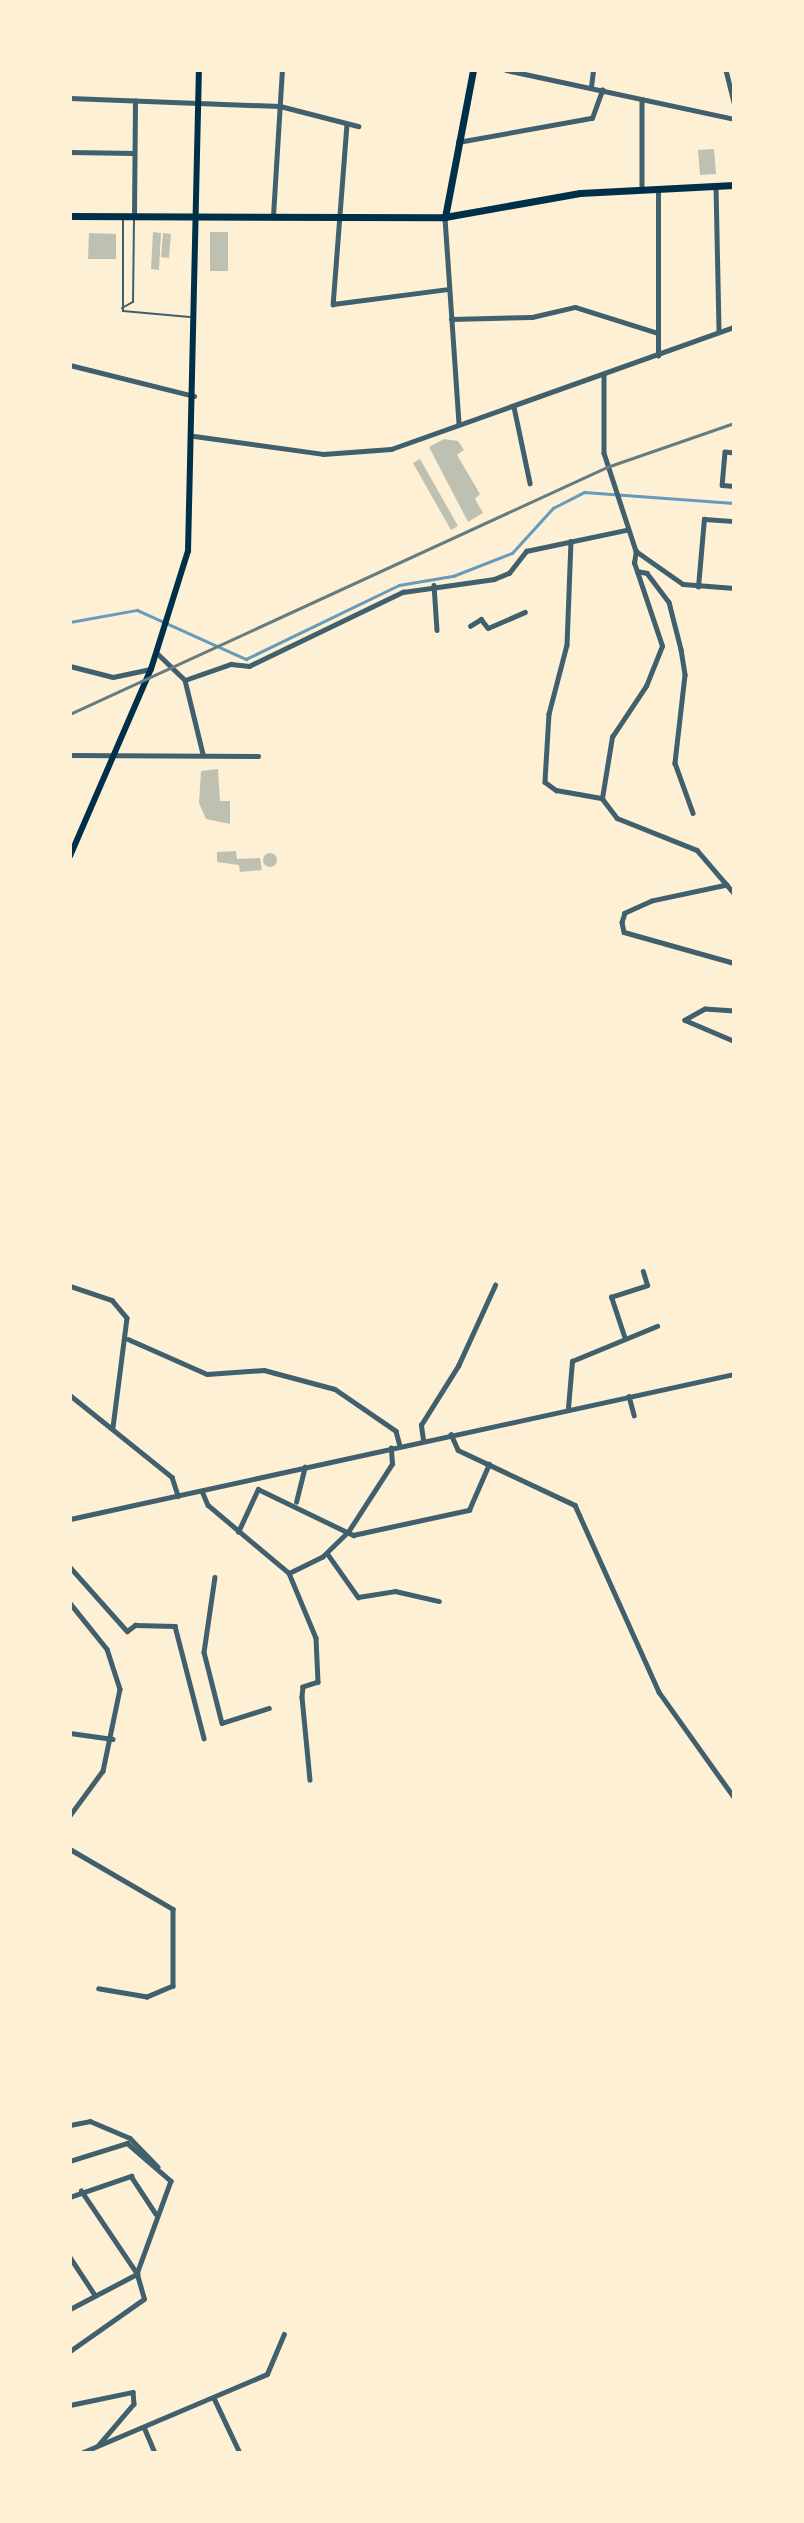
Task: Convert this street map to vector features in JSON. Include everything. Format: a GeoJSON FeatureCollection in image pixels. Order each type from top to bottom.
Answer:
{"type":"FeatureCollection","features":[{"type":"Feature","properties":{"kind":"highway"},"geometry":{"type":"LineString","coordinates":[[445,217],[473,70]]}},
{"type":"Feature","properties":{"kind":"highway"},"geometry":{"type":"LineString","coordinates":[[70,216],[445,217],[567,195],[734,185]]}},
{"type":"Feature","properties":{"kind":"main road"},"geometry":{"type":"LineString","coordinates":[[70,856],[108,759],[151,668],[188,551],[194,436],[199,70]]}},
{"type":"Feature","properties":{"kind":"street"},"geometry":{"type":"LineString","coordinates":[[273,217],[282,70]]}},
{"type":"Feature","properties":{"kind":"street"},"geometry":{"type":"LineString","coordinates":[[507,70],[734,118]]}},
{"type":"Feature","properties":{"kind":"street"},"geometry":{"type":"LineString","coordinates":[[591,87],[593,70]]}},
{"type":"Feature","properties":{"kind":"street"},"geometry":{"type":"LineString","coordinates":[[726,70],[734,103]]}},
{"type":"Feature","properties":{"kind":"street"},"geometry":{"type":"LineString","coordinates":[[458,142],[592,118],[602,90]]}},
{"type":"Feature","properties":{"kind":"street"},"geometry":{"type":"LineString","coordinates":[[70,98],[280,106],[358,126]]}},
{"type":"Feature","properties":{"kind":"street"},"geometry":{"type":"LineString","coordinates":[[642,99],[642,189]]}},
{"type":"Feature","properties":{"kind":"street"},"geometry":{"type":"LineString","coordinates":[[134,217],[135,100]]}},
{"type":"Feature","properties":{"kind":"street"},"geometry":{"type":"LineString","coordinates":[[347,124],[333,304],[449,289]]}},
{"type":"Feature","properties":{"kind":"street"},"geometry":{"type":"LineString","coordinates":[[70,152],[134,153]]}},
{"type":"Feature","properties":{"kind":"street"},"geometry":{"type":"LineString","coordinates":[[716,186],[719,332]]}},
{"type":"Feature","properties":{"kind":"street"},"geometry":{"type":"LineString","coordinates":[[658,188],[658,356]]}},
{"type":"Feature","properties":{"kind":"street"},"geometry":{"type":"LineString","coordinates":[[445,217],[459,426]]}},
{"type":"Feature","properties":{"kind":"street"},"geometry":{"type":"LineString","coordinates":[[451,319],[532,317],[575,307],[658,333]]}},
{"type":"Feature","properties":{"kind":"street"},"geometry":{"type":"LineString","coordinates":[[194,436],[346,455],[391,449],[734,327]]}},
{"type":"Feature","properties":{"kind":"street"},"geometry":{"type":"LineString","coordinates":[[70,365],[194,396]]}},
{"type":"Feature","properties":{"kind":"street"},"geometry":{"type":"LineString","coordinates":[[602,798],[612,737],[646,686],[662,646],[636,570],[636,551],[626,530],[604,453],[604,375]]}},
{"type":"Feature","properties":{"kind":"street"},"geometry":{"type":"LineString","coordinates":[[513,407],[530,483]]}},
{"type":"Feature","properties":{"kind":"street"},"geometry":{"type":"LineString","coordinates":[[734,453],[725,453],[722,485],[734,486]]}},
{"type":"Feature","properties":{"kind":"street"},"geometry":{"type":"LineString","coordinates":[[698,587],[704,519],[734,521]]}},
{"type":"Feature","properties":{"kind":"street"},"geometry":{"type":"LineString","coordinates":[[186,680],[231,664],[249,666],[403,592],[434,585],[494,579],[509,573],[526,551],[626,530]]}},
{"type":"Feature","properties":{"kind":"street"},"geometry":{"type":"LineString","coordinates":[[572,541],[567,645],[549,714],[545,782],[556,790],[602,798],[617,818],[696,850],[734,893]]}},
{"type":"Feature","properties":{"kind":"street"},"geometry":{"type":"LineString","coordinates":[[636,551],[698,587],[734,588]]}},
{"type":"Feature","properties":{"kind":"street"},"geometry":{"type":"LineString","coordinates":[[636,570],[648,573],[670,602],[685,675],[675,763],[693,813]]}},
{"type":"Feature","properties":{"kind":"street"},"geometry":{"type":"LineString","coordinates":[[434,585],[437,630]]}},
{"type":"Feature","properties":{"kind":"street"},"geometry":{"type":"LineString","coordinates":[[470,626],[481,619],[488,628],[525,612]]}},
{"type":"Feature","properties":{"kind":"street"},"geometry":{"type":"LineString","coordinates":[[156,651],[186,680],[203,754]]}},
{"type":"Feature","properties":{"kind":"street"},"geometry":{"type":"LineString","coordinates":[[70,666],[113,677],[151,668]]}},
{"type":"Feature","properties":{"kind":"street"},"geometry":{"type":"LineString","coordinates":[[70,755],[108,759],[203,754],[258,756]]}},
{"type":"Feature","properties":{"kind":"street"},"geometry":{"type":"LineString","coordinates":[[727,885],[652,901],[625,913],[622,922],[624,932],[734,963]]}},
{"type":"Feature","properties":{"kind":"street"},"geometry":{"type":"LineString","coordinates":[[734,1011],[705,1009],[685,1020],[734,1041]]}},
{"type":"Feature","properties":{"kind":"street"},"geometry":{"type":"LineString","coordinates":[[625,1336],[611,1297],[647,1285],[643,1272]]}},
{"type":"Feature","properties":{"kind":"street"},"geometry":{"type":"LineString","coordinates":[[423,1440],[421,1425],[458,1366],[495,1285]]}},
{"type":"Feature","properties":{"kind":"street"},"geometry":{"type":"LineString","coordinates":[[70,1286],[123,1308],[128,1339],[113,1389],[113,1427]]}},
{"type":"Feature","properties":{"kind":"street"},"geometry":{"type":"LineString","coordinates":[[568,1408],[569,1365],[625,1336],[657,1326]]}},
{"type":"Feature","properties":{"kind":"street"},"geometry":{"type":"LineString","coordinates":[[128,1339],[206,1374],[264,1370],[335,1389],[396,1431],[400,1446]]}},
{"type":"Feature","properties":{"kind":"street"},"geometry":{"type":"LineString","coordinates":[[70,1519],[568,1408],[734,1374]]}},
{"type":"Feature","properties":{"kind":"street"},"geometry":{"type":"LineString","coordinates":[[70,1395],[172,1477],[178,1496]]}},
{"type":"Feature","properties":{"kind":"street"},"geometry":{"type":"LineString","coordinates":[[629,1395],[634,1415]]}},
{"type":"Feature","properties":{"kind":"street"},"geometry":{"type":"LineString","coordinates":[[452,1434],[458,1450],[570,1500],[580,1512],[659,1692],[734,1797]]}},
{"type":"Feature","properties":{"kind":"street"},"geometry":{"type":"LineString","coordinates":[[289,1573],[327,1553],[348,1532],[392,1464],[391,1448]]}},
{"type":"Feature","properties":{"kind":"street"},"geometry":{"type":"LineString","coordinates":[[239,1532],[258,1489],[296,1502],[348,1532],[371,1535],[469,1510],[489,1464]]}},
{"type":"Feature","properties":{"kind":"street"},"geometry":{"type":"LineString","coordinates":[[296,1502],[306,1467]]}},
{"type":"Feature","properties":{"kind":"street"},"geometry":{"type":"LineString","coordinates":[[202,1491],[208,1505],[289,1573],[316,1637],[318,1682],[303,1687],[302,1697],[310,1780]]}},
{"type":"Feature","properties":{"kind":"street"},"geometry":{"type":"LineString","coordinates":[[327,1553],[358,1598],[395,1591],[439,1601]]}},
{"type":"Feature","properties":{"kind":"street"},"geometry":{"type":"LineString","coordinates":[[70,1567],[127,1631],[135,1625],[175,1626],[204,1738]]}},
{"type":"Feature","properties":{"kind":"street"},"geometry":{"type":"LineString","coordinates":[[215,1577],[204,1653],[222,1723],[269,1708]]}},
{"type":"Feature","properties":{"kind":"street"},"geometry":{"type":"LineString","coordinates":[[70,1603],[107,1649],[121,1689],[113,1739],[98,1782],[70,1816]]}},
{"type":"Feature","properties":{"kind":"street"},"geometry":{"type":"LineString","coordinates":[[70,1733],[113,1739]]}},
{"type":"Feature","properties":{"kind":"street"},"geometry":{"type":"LineString","coordinates":[[70,1849],[173,1909],[173,1986],[147,1997],[99,1989]]}},
{"type":"Feature","properties":{"kind":"street"},"geometry":{"type":"LineString","coordinates":[[70,2126],[90,2121],[130,2138],[171,2181],[137,2274],[70,2309]]}},
{"type":"Feature","properties":{"kind":"street"},"geometry":{"type":"LineString","coordinates":[[70,2161],[127,2143],[158,2168]]}},
{"type":"Feature","properties":{"kind":"street"},"geometry":{"type":"LineString","coordinates":[[70,2197],[131,2176],[157,2215]]}},
{"type":"Feature","properties":{"kind":"street"},"geometry":{"type":"LineString","coordinates":[[70,2351],[144,2300],[137,2274],[81,2192]]}},
{"type":"Feature","properties":{"kind":"street"},"geometry":{"type":"LineString","coordinates":[[70,2257],[95,2295]]}},
{"type":"Feature","properties":{"kind":"street"},"geometry":{"type":"LineString","coordinates":[[81,2453],[267,2374],[284,2334]]}},
{"type":"Feature","properties":{"kind":"street"},"geometry":{"type":"LineString","coordinates":[[70,2405],[133,2392],[134,2404],[99,2445]]}},
{"type":"Feature","properties":{"kind":"street"},"geometry":{"type":"LineString","coordinates":[[214,2398],[240,2453]]}},
{"type":"Feature","properties":{"kind":"street"},"geometry":{"type":"LineString","coordinates":[[144,2427],[155,2453]]}},
{"type":"Feature","properties":{"kind":"lane"},"geometry":{"type":"LineString","coordinates":[[121,308],[123,217]]}},
{"type":"Feature","properties":{"kind":"lane"},"geometry":{"type":"LineString","coordinates":[[121,308],[130,309],[133,302],[134,217]]}},
{"type":"Feature","properties":{"kind":"lane"},"geometry":{"type":"LineString","coordinates":[[121,308],[132,316],[196,317]]}},
{"type":"Feature","properties":{"kind":"building"},"geometry":{"type":"Polygon","coordinates":[[[714,149],[716,174],[700,175],[698,150],[714,149]]]}},
{"type":"Feature","properties":{"kind":"building"},"geometry":{"type":"Polygon","coordinates":[[[153,232],[161,233],[159,270],[151,269],[153,232]]]}},
{"type":"Feature","properties":{"kind":"building"},"geometry":{"type":"Polygon","coordinates":[[[210,232],[228,232],[228,271],[210,271],[210,232]]]}},
{"type":"Feature","properties":{"kind":"building"},"geometry":{"type":"Polygon","coordinates":[[[89,233],[116,234],[116,259],[88,259],[89,233]]]}},
{"type":"Feature","properties":{"kind":"building"},"geometry":{"type":"Polygon","coordinates":[[[163,233],[171,234],[169,258],[161,257],[163,233]]]}},
{"type":"Feature","properties":{"kind":"building"},"geometry":{"type":"Polygon","coordinates":[[[444,439],[458,441],[464,450],[457,455],[480,494],[475,499],[483,513],[468,522],[429,447],[444,439]]]}},
{"type":"Feature","properties":{"kind":"building"},"geometry":{"type":"Polygon","coordinates":[[[420,459],[458,526],[451,530],[413,463],[420,459]]]}},
{"type":"Feature","properties":{"kind":"building"},"geometry":{"type":"Polygon","coordinates":[[[218,769],[220,801],[230,801],[230,824],[206,819],[199,803],[201,771],[218,769]]]}},
{"type":"Feature","properties":{"kind":"building"},"geometry":{"type":"Polygon","coordinates":[[[236,851],[237,859],[260,858],[262,870],[240,872],[239,865],[217,862],[217,852],[236,851]]]}},
{"type":"Feature","properties":{"kind":"building"},"geometry":{"type":"Polygon","coordinates":[[[267,853],[273,853],[277,860],[273,867],[267,867],[263,863],[263,857],[267,853]]]}},
{"type":"Feature","properties":{"kind":"waterway"},"geometry":{"type":"LineString","coordinates":[[70,622],[137,610],[246,659],[399,585],[453,576],[512,553],[553,508],[584,492],[734,503]]}},
{"type":"Feature","properties":{"kind":"railway"},"geometry":{"type":"LineString","coordinates":[[70,714],[607,467],[734,423]]}}]}
